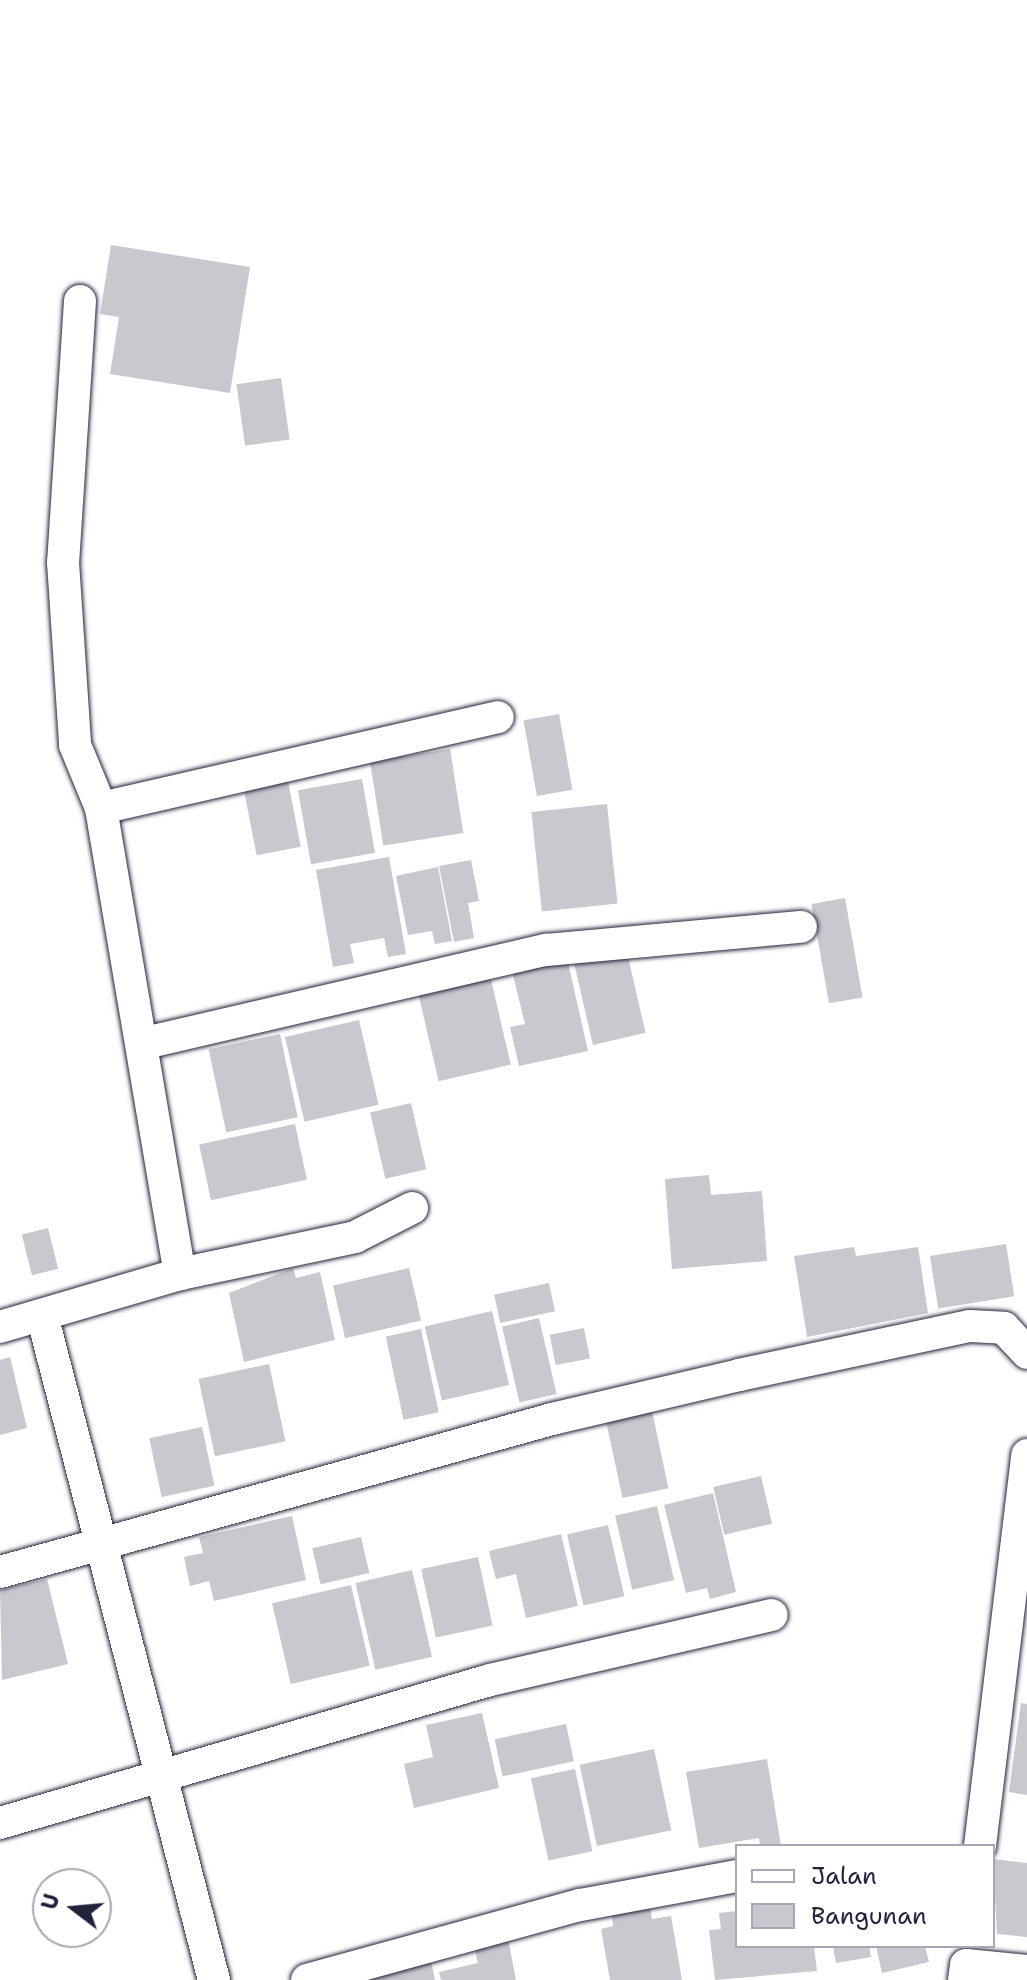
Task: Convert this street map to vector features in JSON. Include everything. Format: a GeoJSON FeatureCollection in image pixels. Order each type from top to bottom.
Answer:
{"type":"FeatureCollection","features":[{"type":"Feature","properties":{"kind":"street"},"geometry":{"type":"LineString","coordinates":[[80,301],[65,640],[75,745],[101,808],[145,1043],[180,1274]]}},
{"type":"Feature","properties":{"kind":"street"},"geometry":{"type":"LineString","coordinates":[[101,808],[498,717]]}},
{"type":"Feature","properties":{"kind":"street"},"geometry":{"type":"LineString","coordinates":[[145,1043],[546,950],[801,927]]}},
{"type":"Feature","properties":{"kind":"street"},"geometry":{"type":"LineString","coordinates":[[0,1327],[180,1274],[355,1237],[412,1208]]}},
{"type":"Feature","properties":{"kind":"street"},"geometry":{"type":"LineString","coordinates":[[42,1315],[214,1980]]}},
{"type":"Feature","properties":{"kind":"street"},"geometry":{"type":"LineString","coordinates":[[0,1572],[552,1419],[970,1326],[1004,1328],[1027,1353]]}},
{"type":"Feature","properties":{"kind":"street"},"geometry":{"type":"LineString","coordinates":[[980,1844],[1027,1455]]}},
{"type":"Feature","properties":{"kind":"street"},"geometry":{"type":"LineString","coordinates":[[0,1823],[490,1680],[772,1615]]}},
{"type":"Feature","properties":{"kind":"street"},"geometry":{"type":"LineString","coordinates":[[307,1980],[536,1916],[735,1876]]}},
{"type":"Feature","properties":{"kind":"street"},"geometry":{"type":"LineString","coordinates":[[966,1964],[1027,1971]]}},
{"type":"Feature","properties":{"kind":"building"},"geometry":{"type":"Polygon","coordinates":[[[111,245],[250,267],[230,393],[110,374],[119,317],[100,314],[111,245]]]}},
{"type":"Feature","properties":{"kind":"building"},"geometry":{"type":"Polygon","coordinates":[[[281,378],[290,439],[245,446],[236,384],[281,378]]]}},
{"type":"Feature","properties":{"kind":"building"},"geometry":{"type":"Polygon","coordinates":[[[559,714],[572,790],[537,796],[524,720],[559,714]]]}},
{"type":"Feature","properties":{"kind":"building"},"geometry":{"type":"Polygon","coordinates":[[[450,749],[463,833],[383,846],[370,762],[450,749]]]}},
{"type":"Feature","properties":{"kind":"building"},"geometry":{"type":"Polygon","coordinates":[[[287,776],[301,847],[257,855],[243,785],[287,776]]]}},
{"type":"Feature","properties":{"kind":"building"},"geometry":{"type":"Polygon","coordinates":[[[362,779],[375,853],[311,864],[298,790],[362,779]]]}},
{"type":"Feature","properties":{"kind":"building"},"geometry":{"type":"Polygon","coordinates":[[[607,804],[617,903],[542,911],[531,812],[607,804]]]}},
{"type":"Feature","properties":{"kind":"building"},"geometry":{"type":"Polygon","coordinates":[[[389,857],[406,954],[388,957],[384,938],[350,944],[354,963],[333,967],[316,870],[389,857]]]}},
{"type":"Feature","properties":{"kind":"building"},"geometry":{"type":"Polygon","coordinates":[[[471,860],[479,901],[468,903],[474,938],[454,942],[439,866],[471,860]]]}},
{"type":"Feature","properties":{"kind":"building"},"geometry":{"type":"Polygon","coordinates":[[[438,867],[452,941],[435,944],[432,931],[408,935],[396,876],[438,867]]]}},
{"type":"Feature","properties":{"kind":"building"},"geometry":{"type":"Polygon","coordinates":[[[845,898],[863,997],[829,1003],[812,904],[845,898]]]}},
{"type":"Feature","properties":{"kind":"building"},"geometry":{"type":"Polygon","coordinates":[[[626,948],[646,1033],[593,1045],[573,960],[626,948]]]}},
{"type":"Feature","properties":{"kind":"building"},"geometry":{"type":"Polygon","coordinates":[[[567,958],[588,1051],[519,1066],[510,1027],[525,1024],[512,971],[567,958]]]}},
{"type":"Feature","properties":{"kind":"building"},"geometry":{"type":"Polygon","coordinates":[[[490,975],[511,1065],[439,1081],[418,992],[490,975]]]}},
{"type":"Feature","properties":{"kind":"building"},"geometry":{"type":"Polygon","coordinates":[[[359,1020],[379,1105],[305,1122],[285,1037],[359,1020]]]}},
{"type":"Feature","properties":{"kind":"building"},"geometry":{"type":"Polygon","coordinates":[[[280,1034],[298,1117],[226,1132],[209,1049],[280,1034]]]}},
{"type":"Feature","properties":{"kind":"building"},"geometry":{"type":"Polygon","coordinates":[[[411,1103],[426,1169],[385,1179],[370,1112],[411,1103]]]}},
{"type":"Feature","properties":{"kind":"building"},"geometry":{"type":"Polygon","coordinates":[[[295,1124],[307,1180],[211,1200],[199,1144],[295,1124]]]}},
{"type":"Feature","properties":{"kind":"building"},"geometry":{"type":"Polygon","coordinates":[[[709,1175],[711,1195],[762,1191],[767,1261],[672,1269],[665,1179],[709,1175]]]}},
{"type":"Feature","properties":{"kind":"building"},"geometry":{"type":"Polygon","coordinates":[[[48,1228],[58,1269],[32,1275],[22,1235],[48,1228]]]}},
{"type":"Feature","properties":{"kind":"building"},"geometry":{"type":"Polygon","coordinates":[[[1006,1244],[1014,1296],[938,1308],[930,1256],[1006,1244]]]}},
{"type":"Feature","properties":{"kind":"building"},"geometry":{"type":"Polygon","coordinates":[[[854,1247],[856,1256],[918,1247],[928,1313],[807,1337],[794,1256],[854,1247]]]}},
{"type":"Feature","properties":{"kind":"building"},"geometry":{"type":"Polygon","coordinates":[[[293,1268],[296,1278],[320,1272],[335,1340],[244,1362],[229,1293],[293,1268]]]}},
{"type":"Feature","properties":{"kind":"building"},"geometry":{"type":"Polygon","coordinates":[[[409,1268],[421,1321],[345,1338],[333,1286],[409,1268]]]}},
{"type":"Feature","properties":{"kind":"building"},"geometry":{"type":"Polygon","coordinates":[[[549,1283],[555,1311],[500,1323],[494,1295],[549,1283]]]}},
{"type":"Feature","properties":{"kind":"building"},"geometry":{"type":"Polygon","coordinates":[[[492,1311],[509,1385],[442,1401],[425,1327],[492,1311]]]}},
{"type":"Feature","properties":{"kind":"building"},"geometry":{"type":"Polygon","coordinates":[[[539,1318],[557,1394],[520,1403],[502,1327],[539,1318]]]}},
{"type":"Feature","properties":{"kind":"building"},"geometry":{"type":"Polygon","coordinates":[[[584,1328],[590,1358],[556,1365],[550,1335],[584,1328]]]}},
{"type":"Feature","properties":{"kind":"building"},"geometry":{"type":"Polygon","coordinates":[[[421,1329],[439,1412],[403,1420],[386,1336],[421,1329]]]}},
{"type":"Feature","properties":{"kind":"building"},"geometry":{"type":"Polygon","coordinates":[[[10,1357],[27,1428],[0,1435],[0,1360],[10,1357]]]}},
{"type":"Feature","properties":{"kind":"building"},"geometry":{"type":"Polygon","coordinates":[[[269,1364],[285,1441],[215,1456],[199,1379],[269,1364]]]}},
{"type":"Feature","properties":{"kind":"building"},"geometry":{"type":"Polygon","coordinates":[[[652,1411],[668,1488],[622,1498],[606,1421],[652,1411]]]}},
{"type":"Feature","properties":{"kind":"building"},"geometry":{"type":"Polygon","coordinates":[[[202,1427],[214,1486],[162,1497],[149,1438],[202,1427]]]}},
{"type":"Feature","properties":{"kind":"building"},"geometry":{"type":"Polygon","coordinates":[[[761,1476],[772,1524],[724,1535],[713,1487],[761,1476]]]}},
{"type":"Feature","properties":{"kind":"building"},"geometry":{"type":"Polygon","coordinates":[[[713,1493],[736,1592],[710,1599],[707,1588],[686,1593],[664,1505],[713,1493]]]}},
{"type":"Feature","properties":{"kind":"building"},"geometry":{"type":"Polygon","coordinates":[[[657,1506],[674,1580],[632,1590],[615,1516],[657,1506]]]}},
{"type":"Feature","properties":{"kind":"building"},"geometry":{"type":"Polygon","coordinates":[[[292,1516],[306,1580],[214,1601],[209,1581],[190,1586],[184,1557],[203,1553],[199,1537],[292,1516]]]}},
{"type":"Feature","properties":{"kind":"building"},"geometry":{"type":"Polygon","coordinates":[[[608,1525],[624,1596],[583,1606],[567,1534],[608,1525]]]}},
{"type":"Feature","properties":{"kind":"building"},"geometry":{"type":"Polygon","coordinates":[[[561,1534],[578,1606],[526,1618],[516,1574],[496,1579],[489,1551],[561,1534]]]}},
{"type":"Feature","properties":{"kind":"building"},"geometry":{"type":"Polygon","coordinates":[[[361,1537],[369,1573],[321,1584],[312,1548],[361,1537]]]}},
{"type":"Feature","properties":{"kind":"building"},"geometry":{"type":"Polygon","coordinates":[[[478,1557],[493,1625],[436,1638],[421,1569],[478,1557]]]}},
{"type":"Feature","properties":{"kind":"building"},"geometry":{"type":"Polygon","coordinates":[[[412,1570],[432,1657],[376,1670],[355,1583],[412,1570]]]}},
{"type":"Feature","properties":{"kind":"building"},"geometry":{"type":"Polygon","coordinates":[[[47,1579],[68,1664],[2,1680],[0,1590],[47,1579]]]}},
{"type":"Feature","properties":{"kind":"building"},"geometry":{"type":"Polygon","coordinates":[[[351,1585],[370,1666],[291,1684],[272,1603],[351,1585]]]}},
{"type":"Feature","properties":{"kind":"building"},"geometry":{"type":"Polygon","coordinates":[[[1021,1703],[1027,1704],[1027,1795],[1009,1792],[1021,1703]]]}},
{"type":"Feature","properties":{"kind":"building"},"geometry":{"type":"Polygon","coordinates":[[[482,1713],[499,1788],[414,1808],[404,1764],[433,1757],[426,1725],[482,1713]]]}},
{"type":"Feature","properties":{"kind":"building"},"geometry":{"type":"Polygon","coordinates":[[[566,1724],[574,1761],[502,1776],[495,1739],[566,1724]]]}},
{"type":"Feature","properties":{"kind":"building"},"geometry":{"type":"Polygon","coordinates":[[[654,1749],[671,1830],[597,1846],[580,1765],[654,1749]]]}},
{"type":"Feature","properties":{"kind":"building"},"geometry":{"type":"Polygon","coordinates":[[[767,1759],[781,1844],[760,1844],[759,1838],[699,1848],[686,1772],[767,1759]]]}},
{"type":"Feature","properties":{"kind":"building"},"geometry":{"type":"Polygon","coordinates":[[[575,1769],[592,1851],[548,1861],[531,1778],[575,1769]]]}},
{"type":"Feature","properties":{"kind":"building"},"geometry":{"type":"Polygon","coordinates":[[[995,1859],[1027,1863],[1027,1937],[997,1934],[995,1859]]]}},
{"type":"Feature","properties":{"kind":"building"},"geometry":{"type":"Polygon","coordinates":[[[650,1907],[652,1919],[671,1916],[682,1980],[610,1980],[601,1929],[613,1926],[612,1914],[650,1907]]]}},
{"type":"Feature","properties":{"kind":"building"},"geometry":{"type":"Polygon","coordinates":[[[735,1911],[735,1948],[814,1948],[817,1971],[715,1980],[709,1930],[721,1929],[719,1913],[735,1911]]]}},
{"type":"Feature","properties":{"kind":"building"},"geometry":{"type":"Polygon","coordinates":[[[508,1939],[516,1980],[441,1980],[439,1972],[478,1963],[474,1946],[508,1939]]]}},
{"type":"Feature","properties":{"kind":"building"},"geometry":{"type":"Polygon","coordinates":[[[833,1948],[869,1948],[871,1957],[836,1963],[833,1948]]]}},
{"type":"Feature","properties":{"kind":"building"},"geometry":{"type":"Polygon","coordinates":[[[876,1948],[926,1948],[929,1962],[882,1973],[876,1948]]]}},
{"type":"Feature","properties":{"kind":"building"},"geometry":{"type":"Polygon","coordinates":[[[431,1960],[435,1980],[359,1980],[431,1960]]]}}]}
